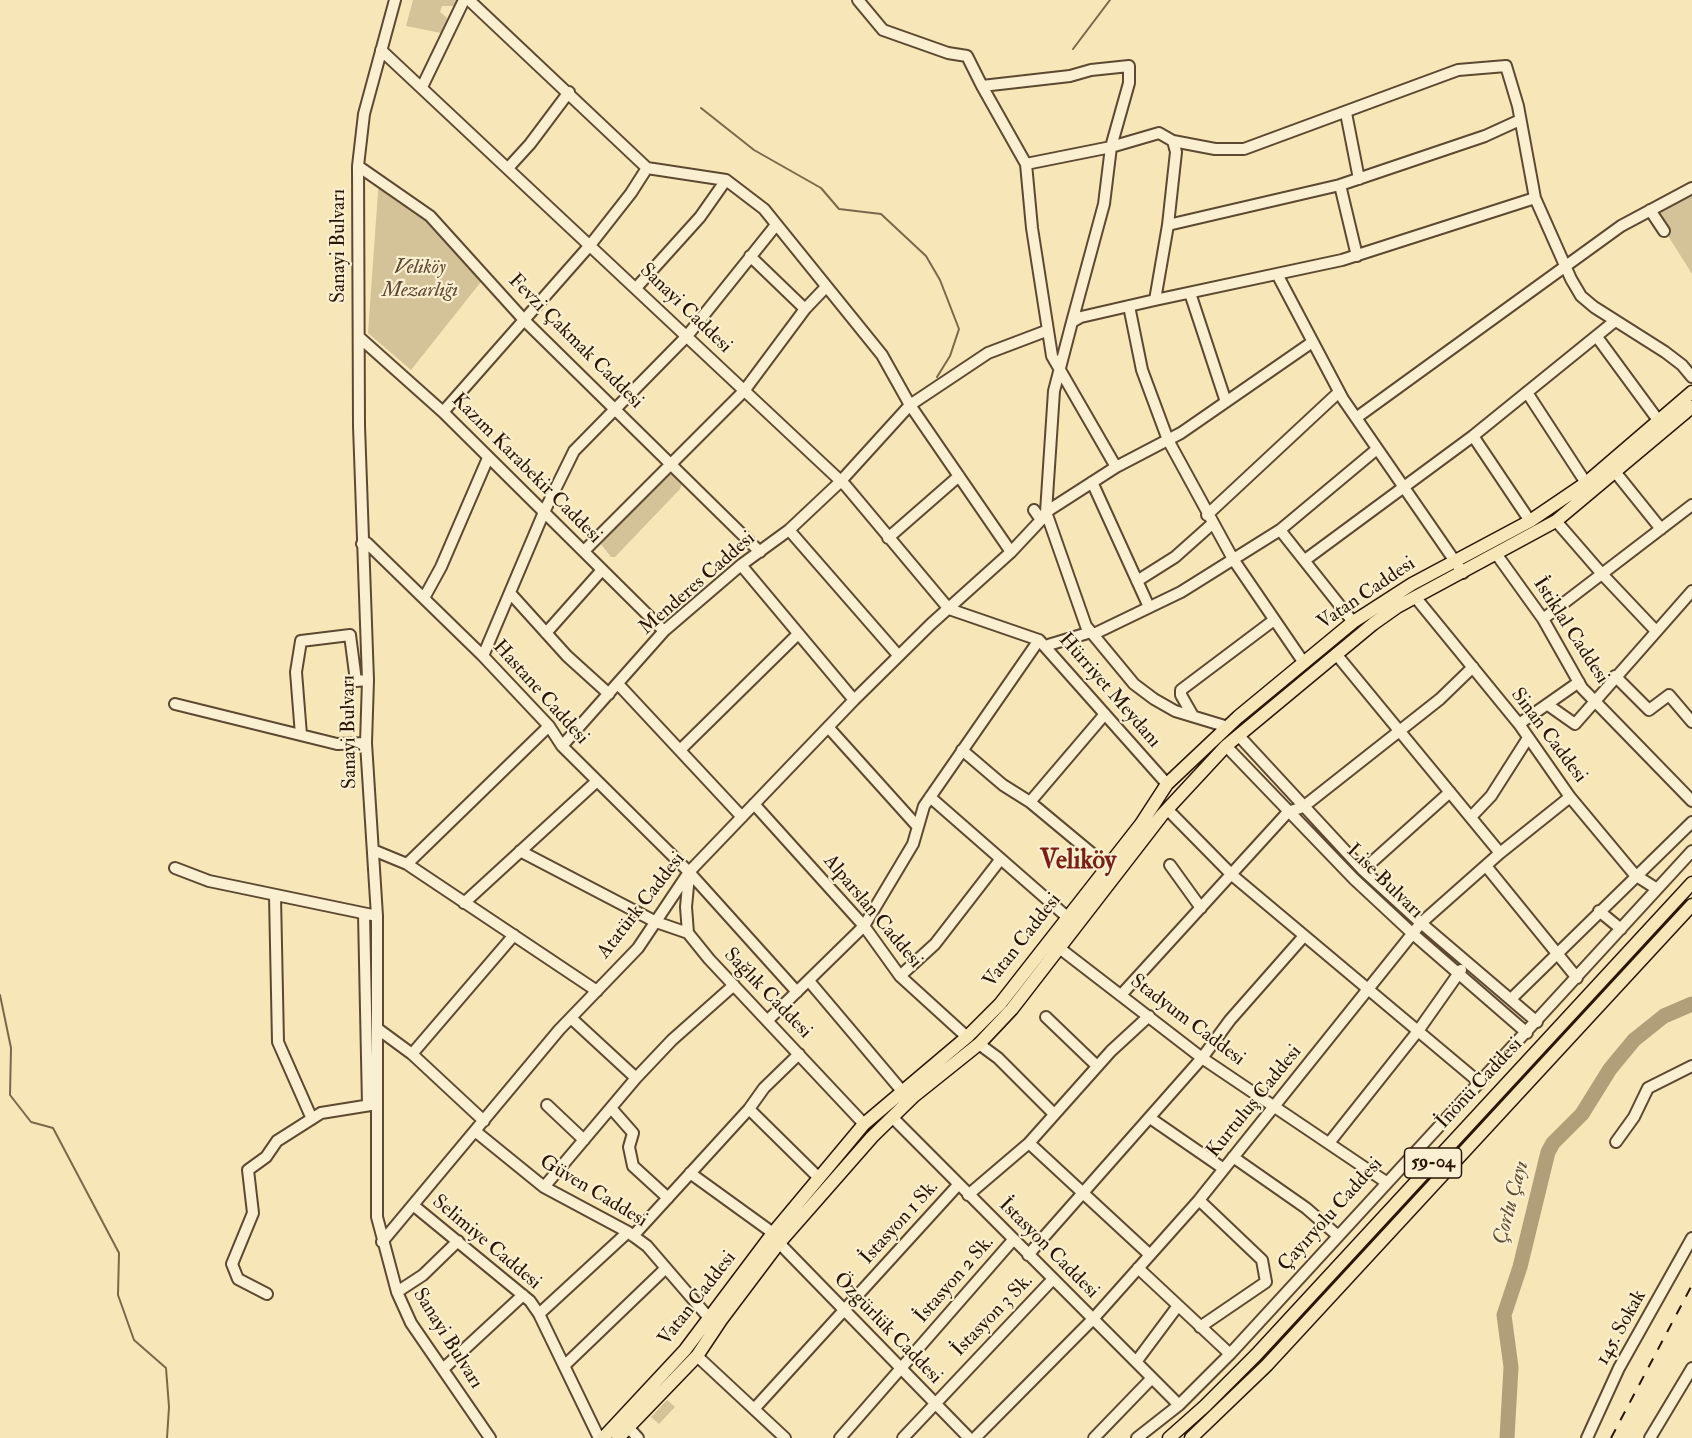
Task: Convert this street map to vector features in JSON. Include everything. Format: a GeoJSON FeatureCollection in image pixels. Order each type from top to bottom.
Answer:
{"type":"FeatureCollection","features":[{"type":"Feature","properties":{"kind":"main road","name":"Vatan Caddesi"},"geometry":{"type":"LineString","coordinates":[[601,1438],[685,1350],[776,1238],[883,1126],[914,1095],[978,1044],[1012,1009],[1058,946],[1167,809],[1226,746],[1373,624],[1416,598],[1586,483],[1692,392]]}},
{"type":"Feature","properties":{"kind":"main road","name":"Vatan Caddesi"},"geometry":{"type":"LineString","coordinates":[[618,1438],[697,1356],[819,1178],[868,1119],[967,1037],[1000,1004],[1066,916],[1141,824],[1167,784],[1227,727],[1353,622],[1412,584],[1497,555],[1557,521],[1692,407]]}},
{"type":"Feature","properties":{"kind":"main road","name":"İnönü Caddesi"},"geometry":{"type":"LineString","coordinates":[[1169,1438],[1205,1406],[1256,1354],[1692,883]]}},
{"type":"Feature","properties":{"kind":"main road","name":"59-04"},"geometry":{"type":"LineString","coordinates":[[1191,1438],[1267,1365],[1692,905]]}},
{"type":"Feature","properties":{"kind":"main road"},"geometry":{"type":"LineString","coordinates":[[868,1119],[883,1126]]}},
{"type":"Feature","properties":{"kind":"street","name":"Sanayi Bulvarı"},"geometry":{"type":"LineString","coordinates":[[395,0],[364,114],[358,166],[362,544],[368,680],[366,743],[377,916],[378,1029],[372,1104],[377,1217],[397,1292],[411,1323],[490,1438]]}},
{"type":"Feature","properties":{"kind":"street"},"geometry":{"type":"LineString","coordinates":[[422,87],[464,0]]}},
{"type":"Feature","properties":{"kind":"street"},"geometry":{"type":"LineString","coordinates":[[469,0],[647,168],[726,180],[764,209],[882,355],[910,405],[1011,552]]}},
{"type":"Feature","properties":{"kind":"street"},"geometry":{"type":"LineString","coordinates":[[858,0],[883,30],[948,53],[967,56],[1026,164],[1032,228],[1046,331],[1052,356],[1116,467]]}},
{"type":"Feature","properties":{"kind":"street","name":"Sanayi Caddesi"},"geometry":{"type":"LineString","coordinates":[[381,50],[509,167],[840,483],[846,486],[949,609]]}},
{"type":"Feature","properties":{"kind":"street"},"geometry":{"type":"LineString","coordinates":[[982,86],[1070,76],[1090,70],[1129,66],[1129,83],[1111,147],[1104,204],[1054,391],[1043,516],[1092,633],[1141,689],[1175,711],[1227,727]]}},
{"type":"Feature","properties":{"kind":"street"},"geometry":{"type":"LineString","coordinates":[[1026,164],[1111,147],[1159,133],[1173,141],[1215,149],[1244,149],[1458,70],[1506,66],[1520,120],[1535,198],[1581,296],[1615,321],[1665,352],[1682,365],[1692,377]]}},
{"type":"Feature","properties":{"kind":"street"},"geometry":{"type":"LineString","coordinates":[[509,167],[530,144],[569,92]]}},
{"type":"Feature","properties":{"kind":"street"},"geometry":{"type":"LineString","coordinates":[[1346,113],[1359,179]]}},
{"type":"Feature","properties":{"kind":"street"},"geometry":{"type":"LineString","coordinates":[[1168,225],[1340,185],[1485,136],[1520,120]]}},
{"type":"Feature","properties":{"kind":"street"},"geometry":{"type":"LineString","coordinates":[[1155,300],[1175,174],[1173,141]]}},
{"type":"Feature","properties":{"kind":"street","name":"Fevzi Çakmak Caddesi"},"geometry":{"type":"LineString","coordinates":[[358,166],[430,216],[525,321],[760,552]]}},
{"type":"Feature","properties":{"kind":"street"},"geometry":{"type":"LineString","coordinates":[[443,412],[591,244],[631,193],[647,168]]}},
{"type":"Feature","properties":{"kind":"street"},"geometry":{"type":"LineString","coordinates":[[636,288],[700,217],[726,180]]}},
{"type":"Feature","properties":{"kind":"street"},"geometry":{"type":"LineString","coordinates":[[1340,185],[1358,256]]}},
{"type":"Feature","properties":{"kind":"street"},"geometry":{"type":"LineString","coordinates":[[1356,418],[1620,226],[1692,188]]}},
{"type":"Feature","properties":{"kind":"street"},"geometry":{"type":"LineString","coordinates":[[1072,322],[1081,317],[1358,256],[1535,198]]}},
{"type":"Feature","properties":{"kind":"street"},"geometry":{"type":"LineString","coordinates":[[1650,210],[1664,231]]}},
{"type":"Feature","properties":{"kind":"street"},"geometry":{"type":"LineString","coordinates":[[483,656],[544,512],[574,451],[617,410],[687,336],[776,225]]}},
{"type":"Feature","properties":{"kind":"street"},"geometry":{"type":"LineString","coordinates":[[750,256],[805,309]]}},
{"type":"Feature","properties":{"kind":"street"},"geometry":{"type":"LineString","coordinates":[[1277,274],[1311,343],[1339,392],[1460,568]]}},
{"type":"Feature","properties":{"kind":"street"},"geometry":{"type":"LineString","coordinates":[[584,551],[744,391],[805,309],[826,287]]}},
{"type":"Feature","properties":{"kind":"street"},"geometry":{"type":"LineString","coordinates":[[1190,293],[1226,402]]}},
{"type":"Feature","properties":{"kind":"street"},"geometry":{"type":"LineString","coordinates":[[1129,306],[1142,370],[1168,440],[1233,559],[1304,663]]}},
{"type":"Feature","properties":{"kind":"street"},"geometry":{"type":"LineString","coordinates":[[1305,560],[1406,488],[1528,394],[1615,321]]}},
{"type":"Feature","properties":{"kind":"street","name":"Menderes Caddesi"},"geometry":{"type":"LineString","coordinates":[[562,746],[664,631],[741,565],[789,530],[840,483],[910,405],[988,353],[1046,331]]}},
{"type":"Feature","properties":{"kind":"street","name":"Kazım Karabekir Caddesi"},"geometry":{"type":"LineString","coordinates":[[359,337],[443,412],[664,631]]}},
{"type":"Feature","properties":{"kind":"street"},"geometry":{"type":"LineString","coordinates":[[1597,337],[1658,420]]}},
{"type":"Feature","properties":{"kind":"street","name":"Atatürk Caddesi"},"geometry":{"type":"LineString","coordinates":[[382,1242],[571,1018],[638,948],[689,872],[898,655],[1011,552],[1043,516],[1116,467],[1168,440],[1311,343]]}},
{"type":"Feature","properties":{"kind":"street"},"geometry":{"type":"LineString","coordinates":[[1137,581],[1175,557],[1339,392]]}},
{"type":"Feature","properties":{"kind":"street"},"geometry":{"type":"LineString","coordinates":[[1528,394],[1586,483]]}},
{"type":"Feature","properties":{"kind":"street"},"geometry":{"type":"LineString","coordinates":[[1473,436],[1530,521]]}},
{"type":"Feature","properties":{"kind":"street"},"geometry":{"type":"LineString","coordinates":[[768,1020],[864,926],[914,844],[924,806],[962,750],[1042,643],[1092,633],[1181,592],[1280,530],[1377,449]]}},
{"type":"Feature","properties":{"kind":"street"},"geometry":{"type":"LineString","coordinates":[[424,598],[441,567],[488,458]]}},
{"type":"Feature","properties":{"kind":"street"},"geometry":{"type":"LineString","coordinates":[[1616,473],[1661,530]]}},
{"type":"Feature","properties":{"kind":"street"},"geometry":{"type":"LineString","coordinates":[[888,538],[959,476]]}},
{"type":"Feature","properties":{"kind":"street"},"geometry":{"type":"LineString","coordinates":[[1092,482],[1149,607]]}},
{"type":"Feature","properties":{"kind":"street"},"geometry":{"type":"LineString","coordinates":[[1543,620],[1692,505]]}},
{"type":"Feature","properties":{"kind":"street"},"geometry":{"type":"LineString","coordinates":[[1034,510],[1043,516]]}},
{"type":"Feature","properties":{"kind":"street"},"geometry":{"type":"LineString","coordinates":[[1557,521],[1602,574],[1655,630]]}},
{"type":"Feature","properties":{"kind":"street"},"geometry":{"type":"LineString","coordinates":[[789,530],[898,655]]}},
{"type":"Feature","properties":{"kind":"street"},"geometry":{"type":"LineString","coordinates":[[1280,530],[1353,622]]}},
{"type":"Feature","properties":{"kind":"street","name":"Hastane Caddesi"},"geometry":{"type":"LineString","coordinates":[[362,544],[367,543],[483,656],[549,726],[562,746],[689,872],[797,992]]}},
{"type":"Feature","properties":{"kind":"street","name":"İstiklal Caddesi"},"geometry":{"type":"LineString","coordinates":[[1497,555],[1543,620],[1579,682],[1595,702],[1692,801]]}},
{"type":"Feature","properties":{"kind":"street"},"geometry":{"type":"LineString","coordinates":[[741,565],[797,635],[854,700]]}},
{"type":"Feature","properties":{"kind":"street"},"geometry":{"type":"LineString","coordinates":[[546,633],[602,570]]}},
{"type":"Feature","properties":{"kind":"street"},"geometry":{"type":"LineString","coordinates":[[1548,705],[1575,724],[1655,630],[1692,591]]}},
{"type":"Feature","properties":{"kind":"street"},"geometry":{"type":"LineString","coordinates":[[511,594],[546,633],[609,694]]}},
{"type":"Feature","properties":{"kind":"street","name":"Sinan Caddesi"},"geometry":{"type":"LineString","coordinates":[[1416,598],[1519,724],[1570,797],[1635,875],[1657,890]]}},
{"type":"Feature","properties":{"kind":"street","name":"Hürriyet Meydanı"},"geometry":{"type":"LineString","coordinates":[[949,609],[1042,643],[1167,784]]}},
{"type":"Feature","properties":{"kind":"street"},"geometry":{"type":"LineString","coordinates":[[1193,716],[1180,695],[1181,690],[1274,620]]}},
{"type":"Feature","properties":{"kind":"street"},"geometry":{"type":"LineString","coordinates":[[301,735],[296,672],[301,641],[350,635],[356,681],[368,680]]}},
{"type":"Feature","properties":{"kind":"street"},"geometry":{"type":"LineString","coordinates":[[680,750],[797,635]]}},
{"type":"Feature","properties":{"kind":"street"},"geometry":{"type":"LineString","coordinates":[[350,640],[365,639]]}},
{"type":"Feature","properties":{"kind":"street"},"geometry":{"type":"LineString","coordinates":[[1336,654],[1500,853]]}},
{"type":"Feature","properties":{"kind":"street"},"geometry":{"type":"LineString","coordinates":[[1121,995],[1288,812],[1303,807],[1398,729],[1440,699],[1473,667]]}},
{"type":"Feature","properties":{"kind":"street"},"geometry":{"type":"LineString","coordinates":[[1615,676],[1649,710],[1669,695],[1692,722]]}},
{"type":"Feature","properties":{"kind":"street"},"geometry":{"type":"LineString","coordinates":[[1519,724],[1579,682]]}},
{"type":"Feature","properties":{"kind":"street"},"geometry":{"type":"LineString","coordinates":[[618,684],[742,818]]}},
{"type":"Feature","properties":{"kind":"street"},"geometry":{"type":"LineString","coordinates":[[175,704],[337,744],[366,743]]}},
{"type":"Feature","properties":{"kind":"street"},"geometry":{"type":"LineString","coordinates":[[1030,802],[1105,714]]}},
{"type":"Feature","properties":{"kind":"street"},"geometry":{"type":"LineString","coordinates":[[407,864],[549,726]]}},
{"type":"Feature","properties":{"kind":"street"},"geometry":{"type":"LineString","coordinates":[[828,727],[918,827]]}},
{"type":"Feature","properties":{"kind":"street","name":"Lise Bulvarı"},"geometry":{"type":"LineString","coordinates":[[1239,736],[1363,870],[1537,1022]]}},
{"type":"Feature","properties":{"kind":"street"},"geometry":{"type":"LineString","coordinates":[[1471,817],[1491,796],[1528,738]]}},
{"type":"Feature","properties":{"kind":"street","name":"Lise Bulvarı"},"geometry":{"type":"LineString","coordinates":[[1226,746],[1363,888],[1459,975],[1527,1032]]}},
{"type":"Feature","properties":{"kind":"street"},"geometry":{"type":"LineString","coordinates":[[962,750],[1003,785],[1030,802],[1107,866]]}},
{"type":"Feature","properties":{"kind":"street"},"geometry":{"type":"LineString","coordinates":[[464,903],[597,781]]}},
{"type":"Feature","properties":{"kind":"street"},"geometry":{"type":"LineString","coordinates":[[1354,879],[1450,792]]}},
{"type":"Feature","properties":{"kind":"street"},"geometry":{"type":"LineString","coordinates":[[930,797],[1066,916]]}},
{"type":"Feature","properties":{"kind":"street","name":"Kurtuluş Caddesi"},"geometry":{"type":"LineString","coordinates":[[975,1438],[1093,1319],[1199,1200],[1421,923],[1500,853],[1570,797]]}},
{"type":"Feature","properties":{"kind":"street","name":"Alparslan Caddesi"},"geometry":{"type":"LineString","coordinates":[[754,804],[864,926],[900,976],[967,1037]]}},
{"type":"Feature","properties":{"kind":"street"},"geometry":{"type":"LineString","coordinates":[[1167,809],[1232,875],[1480,1083]]}},
{"type":"Feature","properties":{"kind":"street"},"geometry":{"type":"LineString","coordinates":[[1510,999],[1692,822]]}},
{"type":"Feature","properties":{"kind":"street"},"geometry":{"type":"LineString","coordinates":[[373,850],[407,864],[597,990]]}},
{"type":"Feature","properties":{"kind":"street"},"geometry":{"type":"LineString","coordinates":[[520,851],[656,922],[688,933],[686,907],[689,872]]}},
{"type":"Feature","properties":{"kind":"street","name":"Çayıryolu Caddesi"},"geometry":{"type":"LineString","coordinates":[[1137,1438],[1179,1405],[1230,1354],[1692,851]]}},
{"type":"Feature","properties":{"kind":"street"},"geometry":{"type":"LineString","coordinates":[[900,976],[935,944],[1000,860]]}},
{"type":"Feature","properties":{"kind":"street"},"geometry":{"type":"LineString","coordinates":[[1170,865],[1201,908]]}},
{"type":"Feature","properties":{"kind":"street"},"geometry":{"type":"LineString","coordinates":[[1486,866],[1577,978]]}},
{"type":"Feature","properties":{"kind":"street"},"geometry":{"type":"LineString","coordinates":[[175,868],[209,881],[377,916]]}},
{"type":"Feature","properties":{"kind":"street"},"geometry":{"type":"LineString","coordinates":[[1363,870],[1363,888]]}},
{"type":"Feature","properties":{"kind":"street"},"geometry":{"type":"LineString","coordinates":[[275,896],[278,1042],[312,1119]]}},
{"type":"Feature","properties":{"kind":"street"},"geometry":{"type":"LineString","coordinates":[[1599,911],[1621,929]]}},
{"type":"Feature","properties":{"kind":"street"},"geometry":{"type":"LineString","coordinates":[[267,1294],[238,1279],[232,1264],[253,1213],[248,1170],[266,1157],[277,1141],[321,1113],[372,1104],[364,914]]}},
{"type":"Feature","properties":{"kind":"street","name":"Sağlık Caddesi"},"geometry":{"type":"LineString","coordinates":[[688,933],[799,1054],[868,1119]]}},
{"type":"Feature","properties":{"kind":"street"},"geometry":{"type":"LineString","coordinates":[[412,1054],[514,936]]}},
{"type":"Feature","properties":{"kind":"street"},"geometry":{"type":"LineString","coordinates":[[1028,1255],[1203,1058],[1230,1020],[1304,936]]}},
{"type":"Feature","properties":{"kind":"street","name":"Stadyum Caddesi"},"geometry":{"type":"LineString","coordinates":[[1058,946],[1203,1058],[1386,1182]]}},
{"type":"Feature","properties":{"kind":"street"},"geometry":{"type":"LineString","coordinates":[[1329,1143],[1418,1031],[1459,975],[1465,961]]}},
{"type":"Feature","properties":{"kind":"street"},"geometry":{"type":"LineString","coordinates":[[809,981],[902,1090]]}},
{"type":"Feature","properties":{"kind":"street"},"geometry":{"type":"LineString","coordinates":[[544,1187],[636,1078],[672,1040],[734,985]]}},
{"type":"Feature","properties":{"kind":"street"},"geometry":{"type":"LineString","coordinates":[[968,1195],[1029,1143],[1097,1066],[1149,1016]]}},
{"type":"Feature","properties":{"kind":"street"},"geometry":{"type":"LineString","coordinates":[[1046,1017],[1097,1066]]}},
{"type":"Feature","properties":{"kind":"street"},"geometry":{"type":"LineString","coordinates":[[571,1018],[636,1078]]}},
{"type":"Feature","properties":{"kind":"street"},"geometry":{"type":"LineString","coordinates":[[378,1029],[412,1054],[484,1121]]}},
{"type":"Feature","properties":{"kind":"street"},"geometry":{"type":"LineString","coordinates":[[978,1044],[998,1058],[1054,1114]]}},
{"type":"Feature","properties":{"kind":"street"},"geometry":{"type":"LineString","coordinates":[[539,1314],[631,1234],[668,1198],[749,1109],[764,1088],[799,1054]]}},
{"type":"Feature","properties":{"kind":"street"},"geometry":{"type":"LineString","coordinates":[[1616,1142],[1634,1117],[1648,1088],[1692,1066]]}},
{"type":"Feature","properties":{"kind":"street"},"geometry":{"type":"LineString","coordinates":[[547,1105],[584,1140]]}},
{"type":"Feature","properties":{"kind":"street"},"geometry":{"type":"LineString","coordinates":[[611,1108],[633,1133],[629,1147],[633,1166],[668,1198]]}},
{"type":"Feature","properties":{"kind":"street"},"geometry":{"type":"LineString","coordinates":[[749,1109],[819,1178]]}},
{"type":"Feature","properties":{"kind":"street","name":"İstasyon Caddesi"},"geometry":{"type":"LineString","coordinates":[[893,1118],[1179,1405]]}},
{"type":"Feature","properties":{"kind":"street"},"geometry":{"type":"LineString","coordinates":[[1150,1118],[1224,1169]]}},
{"type":"Feature","properties":{"kind":"street","name":"Güven Caddesi"},"geometry":{"type":"LineString","coordinates":[[475,1131],[544,1187],[631,1234],[647,1246],[709,1318]]}},
{"type":"Feature","properties":{"kind":"street"},"geometry":{"type":"LineString","coordinates":[[1029,1143],[1150,1255]]}},
{"type":"Feature","properties":{"kind":"street"},"geometry":{"type":"LineString","coordinates":[[1233,1158],[1306,1208],[1337,1236]]}},
{"type":"Feature","properties":{"kind":"street","name":"Özgürlük Caddesi"},"geometry":{"type":"LineString","coordinates":[[690,1173],[776,1238],[900,1370],[969,1438]]}},
{"type":"Feature","properties":{"kind":"street","name":"İstasyon 1 Sk."},"geometry":{"type":"LineString","coordinates":[[755,1408],[958,1185]]}},
{"type":"Feature","properties":{"kind":"street"},"geometry":{"type":"LineString","coordinates":[[1199,1200],[1262,1260],[1266,1282],[1200,1327]]}},
{"type":"Feature","properties":{"kind":"street","name":"Selimiye Caddesi"},"geometry":{"type":"LineString","coordinates":[[413,1205],[523,1295],[539,1314],[601,1438]]}},
{"type":"Feature","properties":{"kind":"street","name":"145. Sokak"},"geometry":{"type":"LineString","coordinates":[[1587,1438],[1619,1368],[1692,1238]]}},
{"type":"Feature","properties":{"kind":"street","name":"İstasyon 2 Sk."},"geometry":{"type":"LineString","coordinates":[[840,1438],[1013,1240]]}},
{"type":"Feature","properties":{"kind":"street"},"geometry":{"type":"LineString","coordinates":[[397,1292],[423,1275],[458,1242]]}},
{"type":"Feature","properties":{"kind":"street"},"geometry":{"type":"LineString","coordinates":[[564,1366],[666,1268]]}},
{"type":"Feature","properties":{"kind":"street"},"geometry":{"type":"LineString","coordinates":[[1138,1269],[1230,1354]]}},
{"type":"Feature","properties":{"kind":"street","name":"İstasyon 3 Sk."},"geometry":{"type":"LineString","coordinates":[[903,1438],[1053,1279]]}},
{"type":"Feature","properties":{"kind":"street"},"geometry":{"type":"LineString","coordinates":[[443,1369],[523,1295]]}},
{"type":"Feature","properties":{"kind":"street"},"geometry":{"type":"LineString","coordinates":[[1136,1362],[1177,1306]]}},
{"type":"Feature","properties":{"kind":"street"},"geometry":{"type":"LineString","coordinates":[[697,1356],[785,1438]]}},
{"type":"Feature","properties":{"kind":"street"},"geometry":{"type":"LineString","coordinates":[[1650,1438],[1692,1368]]}},
{"type":"Feature","properties":{"kind":"street"},"geometry":{"type":"LineString","coordinates":[[1094,1438],[1152,1378]]}},
{"type":"Feature","properties":{"kind":"street"},"geometry":{"type":"LineString","coordinates":[[628,1427],[638,1438]]}},
{"type":"Feature","properties":{"kind":"green space"},"geometry":{"type":"Polygon","coordinates":[[[413,0],[458,0],[456,6],[442,6],[440,12],[447,18],[441,33],[406,26],[413,0]]]}},
{"type":"Feature","properties":{"kind":"green space","name":"Veliköy Mezarlığı"},"geometry":{"type":"Polygon","coordinates":[[[379,178],[427,217],[484,278],[411,370],[368,333],[379,178]]]}},
{"type":"Feature","properties":{"kind":"green space"},"geometry":{"type":"Polygon","coordinates":[[[1692,195],[1692,274],[1655,215],[1692,195]]]}},
{"type":"Feature","properties":{"kind":"green space"},"geometry":{"type":"Polygon","coordinates":[[[664,472],[670,472],[682,484],[680,489],[615,557],[611,557],[600,543],[664,472]]]}},
{"type":"Feature","properties":{"kind":"green space"},"geometry":{"type":"Polygon","coordinates":[[[667,1400],[675,1407],[659,1424],[651,1417],[667,1400]]]}},
{"type":"Feature","properties":{"kind":"waterway"},"geometry":{"type":"LineString","coordinates":[[1073,49],[1110,0]]}},
{"type":"Feature","properties":{"kind":"waterway"},"geometry":{"type":"LineString","coordinates":[[701,108],[754,150],[821,188],[839,209],[881,214],[926,256],[940,280],[959,329],[950,356],[937,377]]}},
{"type":"Feature","properties":{"kind":"waterway"},"geometry":{"type":"LineString","coordinates":[[0,995],[11,1048],[10,1095],[31,1122],[53,1128],[119,1253],[118,1295],[134,1340],[166,1368],[169,1407],[167,1438]]}},
{"type":"Feature","properties":{"kind":"waterway","name":"Çorlu Çayı"},"geometry":{"type":"LineString","coordinates":[[1507,1438],[1511,1367],[1504,1315],[1520,1267],[1548,1152],[1553,1143],[1582,1114],[1610,1069],[1634,1040],[1664,1016],[1692,1004]]}},
{"type":"Feature","properties":{"kind":"railway"},"geometry":{"type":"LineString","coordinates":[[1611,1438],[1692,1285]]}},
{"type":"Feature","properties":{"kind":"district","name":"Veliköy"},"geometry":{"type":"Point","coordinates":[1078,862]}}]}
